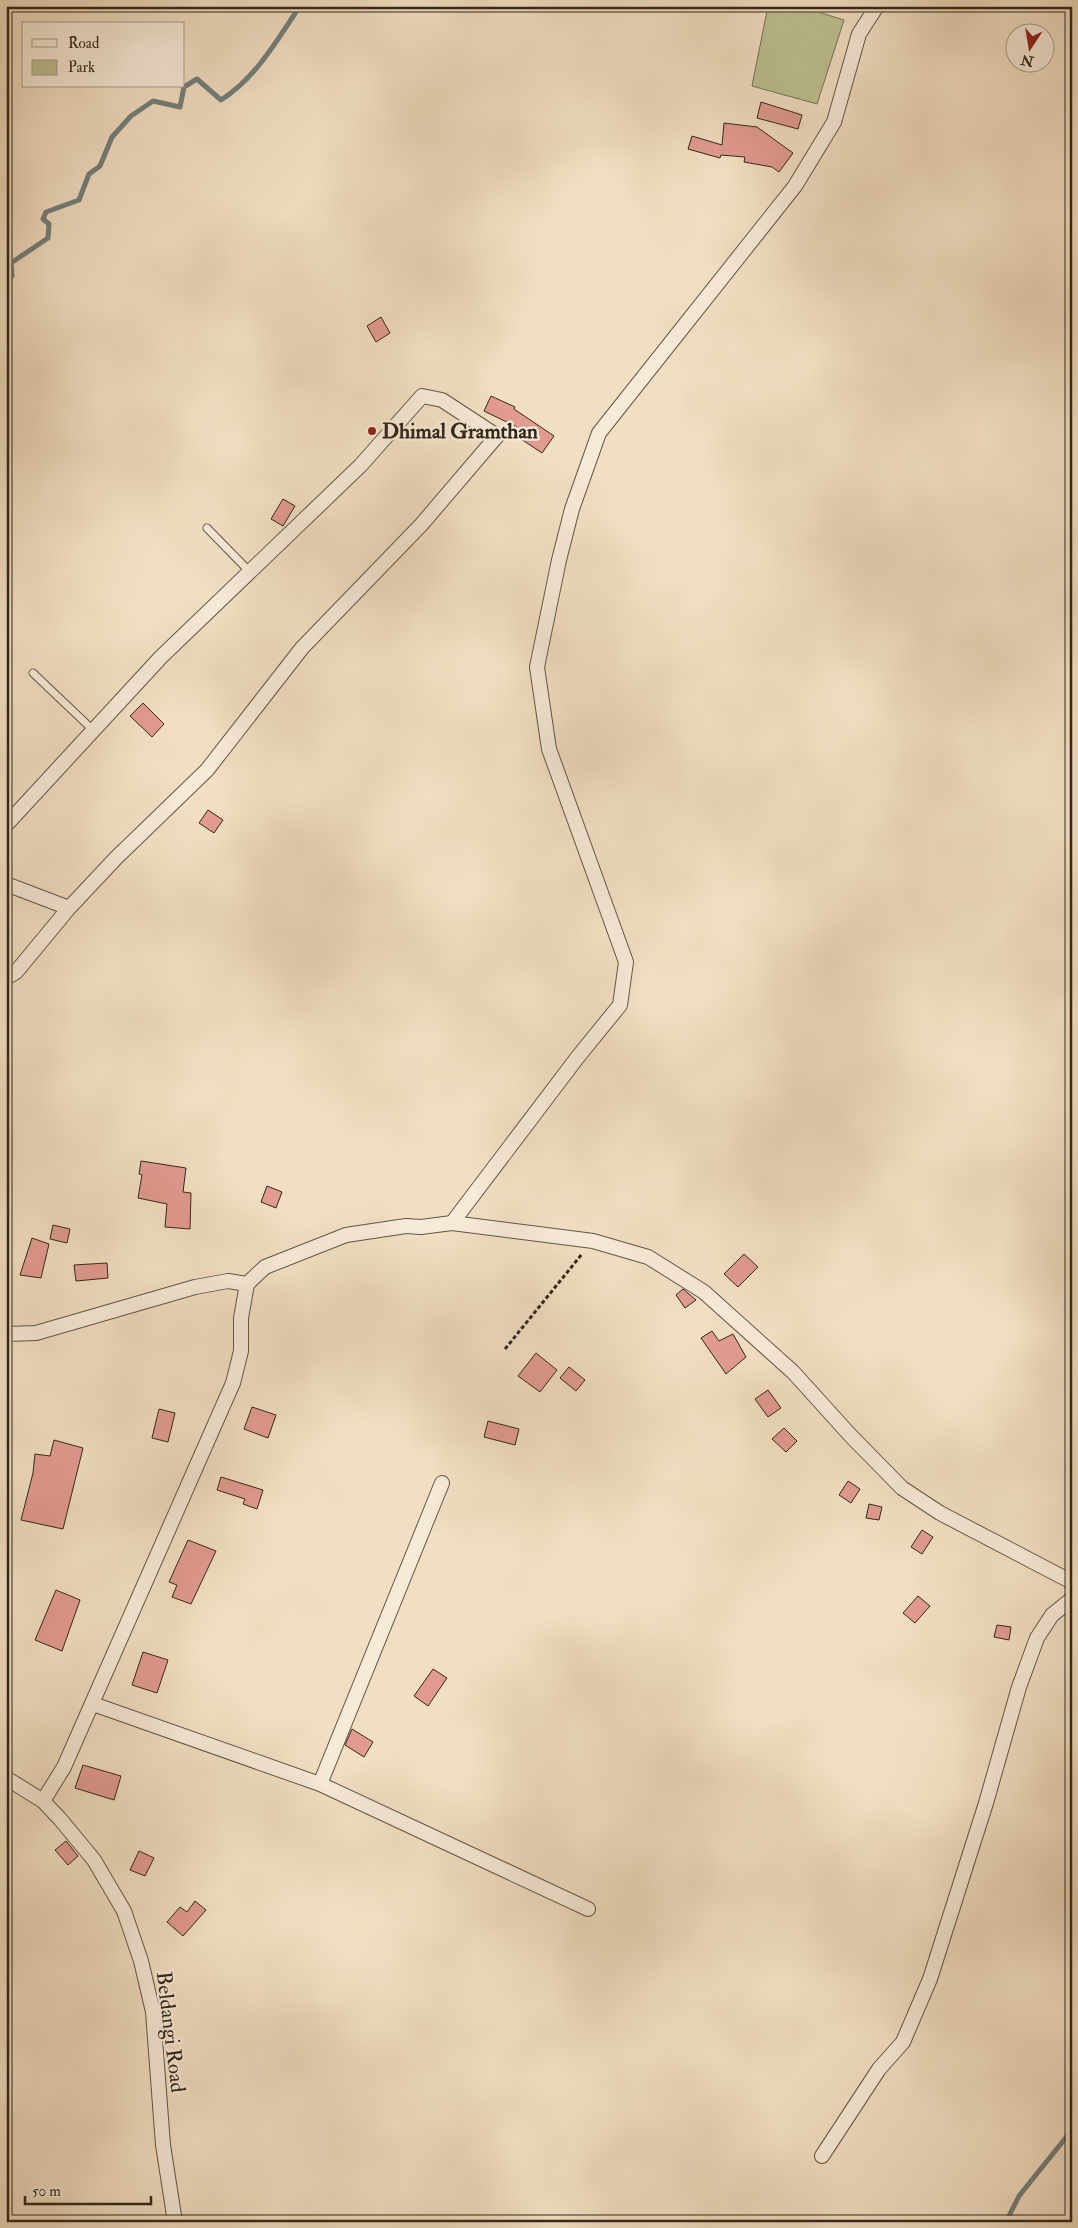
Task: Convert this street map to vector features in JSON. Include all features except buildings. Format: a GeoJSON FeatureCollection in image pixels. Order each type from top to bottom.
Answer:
{"type":"FeatureCollection","features":[{"type":"Feature","properties":{"kind":"street"},"geometry":{"type":"LineString","coordinates":[[452,1223],[577,1058],[620,1005],[626,962],[549,749],[537,667],[558,560],[578,492],[599,432],[795,186],[834,122],[859,34],[877,6]]}},
{"type":"Feature","properties":{"kind":"street"},"geometry":{"type":"LineString","coordinates":[[6,825],[161,657],[361,465],[422,396],[442,400],[497,436],[421,525],[302,648],[207,770],[116,858],[69,908],[16,972],[6,978]]}},
{"type":"Feature","properties":{"kind":"street"},"geometry":{"type":"LineString","coordinates":[[6,884],[69,908]]}},
{"type":"Feature","properties":{"kind":"street"},"geometry":{"type":"LineString","coordinates":[[43,1801],[64,1767],[93,1704],[233,1384],[240,1351],[241,1318],[247,1284],[265,1267],[346,1235],[406,1226],[421,1227],[452,1223],[593,1240],[648,1258],[704,1292],[793,1372],[850,1435],[902,1488],[940,1513],[1072,1582]]}},
{"type":"Feature","properties":{"kind":"street"},"geometry":{"type":"LineString","coordinates":[[6,1334],[36,1333],[195,1287],[228,1282],[247,1284]]}},
{"type":"Feature","properties":{"kind":"street"},"geometry":{"type":"LineString","coordinates":[[320,1784],[442,1483]]}},
{"type":"Feature","properties":{"kind":"street"},"geometry":{"type":"LineString","coordinates":[[822,2156],[879,2069],[903,2042],[930,1979],[986,1803],[1019,1687],[1037,1638],[1052,1615],[1072,1599]]}},
{"type":"Feature","properties":{"kind":"street"},"geometry":{"type":"LineString","coordinates":[[93,1704],[320,1784],[588,1909]]}},
{"type":"Feature","properties":{"kind":"street","name":"Beldangi Road"},"geometry":{"type":"LineString","coordinates":[[6,1778],[43,1801],[94,1860],[124,1911],[142,1960],[153,2012],[163,2145],[175,2222]]}},
{"type":"Feature","properties":{"kind":"lane"},"geometry":{"type":"LineString","coordinates":[[207,528],[250,573]]}},
{"type":"Feature","properties":{"kind":"lane"},"geometry":{"type":"LineString","coordinates":[[33,673],[94,730]]}},
{"type":"Feature","properties":{"kind":"path"},"geometry":{"type":"LineString","coordinates":[[505,1349],[593,1240]]}},
{"type":"Feature","properties":{"kind":"green space"},"geometry":{"type":"Polygon","coordinates":[[[768,6],[799,6],[844,20],[817,104],[752,86],[768,6]]]}},
{"type":"Feature","properties":{"kind":"waterway"},"geometry":{"type":"LineString","coordinates":[[185,86],[197,79],[221,100],[234,91],[265,58],[300,6]]}},
{"type":"Feature","properties":{"kind":"waterway"},"geometry":{"type":"LineString","coordinates":[[6,284],[12,276],[11,263],[48,238],[49,224],[43,219],[46,212],[79,200],[89,174],[100,166],[112,137],[131,116],[153,101],[180,107],[184,88]]}},
{"type":"Feature","properties":{"kind":"waterway"},"geometry":{"type":"LineString","coordinates":[[1006,2222],[1019,2196],[1072,2130]]}},
{"type":"Feature","properties":{"kind":"place","name":"Dhimal Gramthan"},"geometry":{"type":"Point","coordinates":[372,431]}}]}
